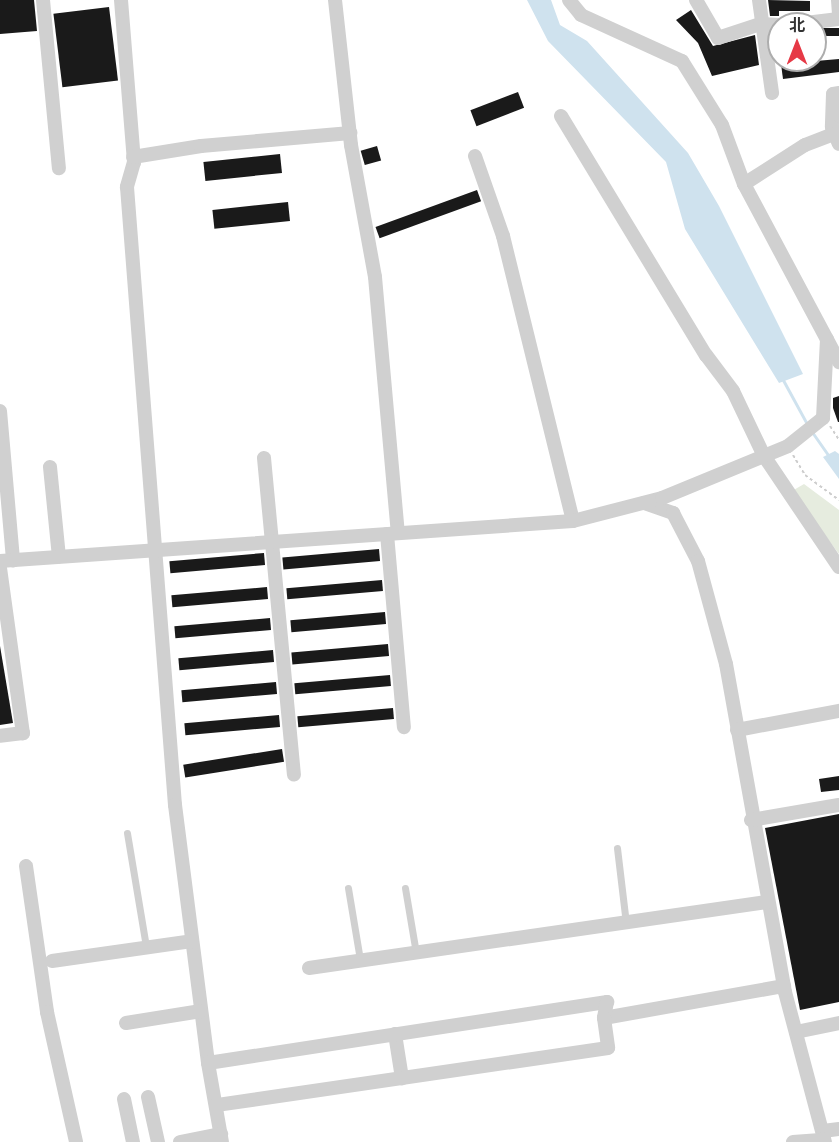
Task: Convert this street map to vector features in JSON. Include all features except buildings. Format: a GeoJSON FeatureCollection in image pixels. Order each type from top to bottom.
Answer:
{"type":"FeatureCollection","features":[{"type":"Feature","properties":{"kind":"street"},"geometry":{"type":"LineString","coordinates":[[43,0],[59,168]]}},
{"type":"Feature","properties":{"kind":"street"},"geometry":{"type":"LineString","coordinates":[[121,0],[134,157],[127,187],[158,550],[174,805],[208,1063],[221,1138],[180,1142]]}},
{"type":"Feature","properties":{"kind":"street"},"geometry":{"type":"LineString","coordinates":[[336,0],[350,133],[375,277],[404,727]]}},
{"type":"Feature","properties":{"kind":"street"},"geometry":{"type":"LineString","coordinates":[[569,0],[581,15],[682,62],[722,125],[744,184],[839,362]]}},
{"type":"Feature","properties":{"kind":"street"},"geometry":{"type":"LineString","coordinates":[[696,0],[718,38],[760,24],[767,24]]}},
{"type":"Feature","properties":{"kind":"street"},"geometry":{"type":"LineString","coordinates":[[759,0],[760,24],[772,93]]}},
{"type":"Feature","properties":{"kind":"street"},"geometry":{"type":"LineString","coordinates":[[838,0],[839,17]]}},
{"type":"Feature","properties":{"kind":"street"},"geometry":{"type":"LineString","coordinates":[[744,184],[805,145],[837,139],[833,94],[839,93]]}},
{"type":"Feature","properties":{"kind":"street"},"geometry":{"type":"LineString","coordinates":[[561,117],[706,355],[733,392],[764,456],[839,567]]}},
{"type":"Feature","properties":{"kind":"street"},"geometry":{"type":"LineString","coordinates":[[134,157],[201,146],[350,133]]}},
{"type":"Feature","properties":{"kind":"street"},"geometry":{"type":"LineString","coordinates":[[475,156],[503,236],[573,520]]}},
{"type":"Feature","properties":{"kind":"street"},"geometry":{"type":"LineString","coordinates":[[0,411],[7,560],[573,520],[644,503],[764,456],[791,442],[823,418],[826,339]]}},
{"type":"Feature","properties":{"kind":"street"},"geometry":{"type":"LineString","coordinates":[[264,458],[270,542],[294,775]]}},
{"type":"Feature","properties":{"kind":"street"},"geometry":{"type":"LineString","coordinates":[[50,467],[59,557]]}},
{"type":"Feature","properties":{"kind":"street"},"geometry":{"type":"LineString","coordinates":[[644,503],[673,513],[698,561],[726,664],[751,820],[784,986],[824,1138]]}},
{"type":"Feature","properties":{"kind":"street"},"geometry":{"type":"LineString","coordinates":[[0,568],[23,733],[0,736]]}},
{"type":"Feature","properties":{"kind":"street"},"geometry":{"type":"LineString","coordinates":[[737,730],[839,711]]}},
{"type":"Feature","properties":{"kind":"street"},"geometry":{"type":"LineString","coordinates":[[751,820],[839,805]]}},
{"type":"Feature","properties":{"kind":"street"},"geometry":{"type":"LineString","coordinates":[[26,866],[47,1012],[76,1142]]}},
{"type":"Feature","properties":{"kind":"street"},"geometry":{"type":"LineString","coordinates":[[309,968],[767,902]]}},
{"type":"Feature","properties":{"kind":"street"},"geometry":{"type":"LineString","coordinates":[[51,961],[192,941]]}},
{"type":"Feature","properties":{"kind":"street"},"geometry":{"type":"LineString","coordinates":[[604,1018],[784,986]]}},
{"type":"Feature","properties":{"kind":"street"},"geometry":{"type":"LineString","coordinates":[[208,1063],[606,1002],[604,1018],[608,1048],[216,1105]]}},
{"type":"Feature","properties":{"kind":"street"},"geometry":{"type":"LineString","coordinates":[[126,1023],[201,1011]]}},
{"type":"Feature","properties":{"kind":"street"},"geometry":{"type":"LineString","coordinates":[[796,1032],[839,1023]]}},
{"type":"Feature","properties":{"kind":"street"},"geometry":{"type":"LineString","coordinates":[[394,1034],[402,1078]]}},
{"type":"Feature","properties":{"kind":"street"},"geometry":{"type":"LineString","coordinates":[[148,1097],[158,1142]]}},
{"type":"Feature","properties":{"kind":"street"},"geometry":{"type":"LineString","coordinates":[[124,1099],[133,1142]]}},
{"type":"Feature","properties":{"kind":"street"},"geometry":{"type":"LineString","coordinates":[[793,1142],[824,1138],[839,1129]]}},
{"type":"Feature","properties":{"kind":"lane"},"geometry":{"type":"LineString","coordinates":[[127,833],[146,947]]}},
{"type":"Feature","properties":{"kind":"lane"},"geometry":{"type":"LineString","coordinates":[[617,848],[626,923]]}},
{"type":"Feature","properties":{"kind":"lane"},"geometry":{"type":"LineString","coordinates":[[348,888],[360,960]]}},
{"type":"Feature","properties":{"kind":"lane"},"geometry":{"type":"LineString","coordinates":[[405,888],[416,953]]}},
{"type":"Feature","properties":{"kind":"path"},"geometry":{"type":"LineString","coordinates":[[791,442],[805,475],[839,500]]}},
{"type":"Feature","properties":{"kind":"shaded area"},"geometry":{"type":"Polygon","coordinates":[[[804,484],[839,510],[839,554],[792,491],[804,484]]]}},
{"type":"Feature","properties":{"kind":"water"},"geometry":{"type":"Polygon","coordinates":[[[527,0],[551,0],[560,25],[587,41],[688,153],[719,206],[803,374],[779,383],[685,229],[666,162],[548,41],[527,0]]]}},
{"type":"Feature","properties":{"kind":"water"},"geometry":{"type":"Polygon","coordinates":[[[835,451],[839,454],[839,479],[823,457],[835,451]]]}},
{"type":"Feature","properties":{"kind":"waterway"},"geometry":{"type":"LineString","coordinates":[[783,380],[807,424]]}},
{"type":"Feature","properties":{"kind":"waterway"},"geometry":{"type":"LineString","coordinates":[[812,432],[829,456]]}}]}
